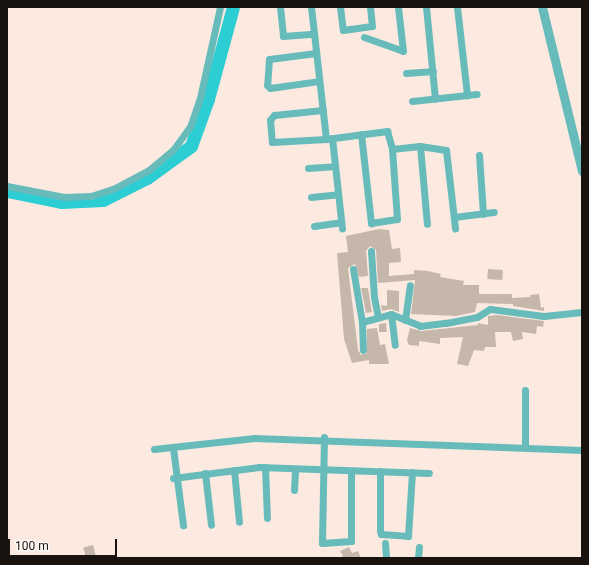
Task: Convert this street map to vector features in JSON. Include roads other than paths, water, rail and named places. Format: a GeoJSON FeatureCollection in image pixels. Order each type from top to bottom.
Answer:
{"type":"FeatureCollection","features":[{"type":"Feature","properties":{"kind":"street"},"geometry":{"type":"LineString","coordinates":[[7,186],[64,197],[91,196],[113,190],[149,170],[173,150],[190,127],[200,98],[220,7]]}},
{"type":"Feature","properties":{"kind":"street"},"geometry":{"type":"LineString","coordinates":[[280,7],[283,36],[314,34]]}},
{"type":"Feature","properties":{"kind":"street"},"geometry":{"type":"LineString","coordinates":[[311,7],[322,110],[335,166],[341,225],[314,226]]}},
{"type":"Feature","properties":{"kind":"street"},"geometry":{"type":"LineString","coordinates":[[340,7],[343,30],[372,26],[370,7]]}},
{"type":"Feature","properties":{"kind":"street"},"geometry":{"type":"LineString","coordinates":[[364,37],[403,51],[398,7]]}},
{"type":"Feature","properties":{"kind":"street"},"geometry":{"type":"LineString","coordinates":[[426,7],[435,100]]}},
{"type":"Feature","properties":{"kind":"street"},"geometry":{"type":"LineString","coordinates":[[457,7],[467,95]]}},
{"type":"Feature","properties":{"kind":"street"},"geometry":{"type":"LineString","coordinates":[[542,7],[582,171]]}},
{"type":"Feature","properties":{"kind":"street"},"geometry":{"type":"LineString","coordinates":[[316,53],[269,59],[267,85],[270,88],[319,81]]}},
{"type":"Feature","properties":{"kind":"street"},"geometry":{"type":"LineString","coordinates":[[406,73],[433,71]]}},
{"type":"Feature","properties":{"kind":"street"},"geometry":{"type":"LineString","coordinates":[[412,101],[435,100],[477,94]]}},
{"type":"Feature","properties":{"kind":"street"},"geometry":{"type":"LineString","coordinates":[[322,110],[274,115],[270,120],[272,142],[329,138],[361,134],[387,131],[392,149],[397,219],[371,223],[361,134]]}},
{"type":"Feature","properties":{"kind":"street"},"geometry":{"type":"LineString","coordinates":[[392,149],[420,146],[448,151],[455,228]]}},
{"type":"Feature","properties":{"kind":"street"},"geometry":{"type":"LineString","coordinates":[[420,146],[427,224]]}},
{"type":"Feature","properties":{"kind":"street"},"geometry":{"type":"LineString","coordinates":[[479,155],[483,214]]}},
{"type":"Feature","properties":{"kind":"street"},"geometry":{"type":"LineString","coordinates":[[308,168],[335,166]]}},
{"type":"Feature","properties":{"kind":"street"},"geometry":{"type":"LineString","coordinates":[[311,198],[338,194]]}},
{"type":"Feature","properties":{"kind":"street"},"geometry":{"type":"LineString","coordinates":[[454,217],[494,212]]}},
{"type":"Feature","properties":{"kind":"street"},"geometry":{"type":"LineString","coordinates":[[371,251],[374,297],[378,318]]}},
{"type":"Feature","properties":{"kind":"street"},"geometry":{"type":"LineString","coordinates":[[353,269],[362,322],[362,350]]}},
{"type":"Feature","properties":{"kind":"street"},"geometry":{"type":"LineString","coordinates":[[405,320],[410,286]]}},
{"type":"Feature","properties":{"kind":"street"},"geometry":{"type":"LineString","coordinates":[[362,322],[391,314],[420,326],[477,318],[490,309],[544,316],[582,312]]}},
{"type":"Feature","properties":{"kind":"street"},"geometry":{"type":"LineString","coordinates":[[391,314],[395,345]]}},
{"type":"Feature","properties":{"kind":"street"},"geometry":{"type":"LineString","coordinates":[[524,448],[525,390]]}},
{"type":"Feature","properties":{"kind":"street"},"geometry":{"type":"LineString","coordinates":[[154,449],[254,438],[324,439],[582,450]]}},
{"type":"Feature","properties":{"kind":"street"},"geometry":{"type":"LineString","coordinates":[[324,439],[322,543],[351,541],[351,471]]}},
{"type":"Feature","properties":{"kind":"street"},"geometry":{"type":"LineString","coordinates":[[174,448],[175,477],[183,525]]}},
{"type":"Feature","properties":{"kind":"street"},"geometry":{"type":"LineString","coordinates":[[175,477],[265,468],[429,473]]}},
{"type":"Feature","properties":{"kind":"street"},"geometry":{"type":"LineString","coordinates":[[265,468],[267,518]]}},
{"type":"Feature","properties":{"kind":"street"},"geometry":{"type":"LineString","coordinates":[[294,469],[294,490]]}},
{"type":"Feature","properties":{"kind":"street"},"geometry":{"type":"LineString","coordinates":[[234,470],[239,522]]}},
{"type":"Feature","properties":{"kind":"street"},"geometry":{"type":"LineString","coordinates":[[380,472],[381,534],[408,536],[412,472]]}},
{"type":"Feature","properties":{"kind":"street"},"geometry":{"type":"LineString","coordinates":[[205,473],[211,525]]}},
{"type":"Feature","properties":{"kind":"street"},"geometry":{"type":"LineString","coordinates":[[385,543],[386,558]]}},
{"type":"Feature","properties":{"kind":"street"},"geometry":{"type":"LineString","coordinates":[[418,558],[419,547]]}},
{"type":"Feature","properties":{"kind":"waterway"},"geometry":{"type":"LineString","coordinates":[[7,191],[61,202],[103,200],[147,178],[191,146],[208,99],[233,7]]}}]}
